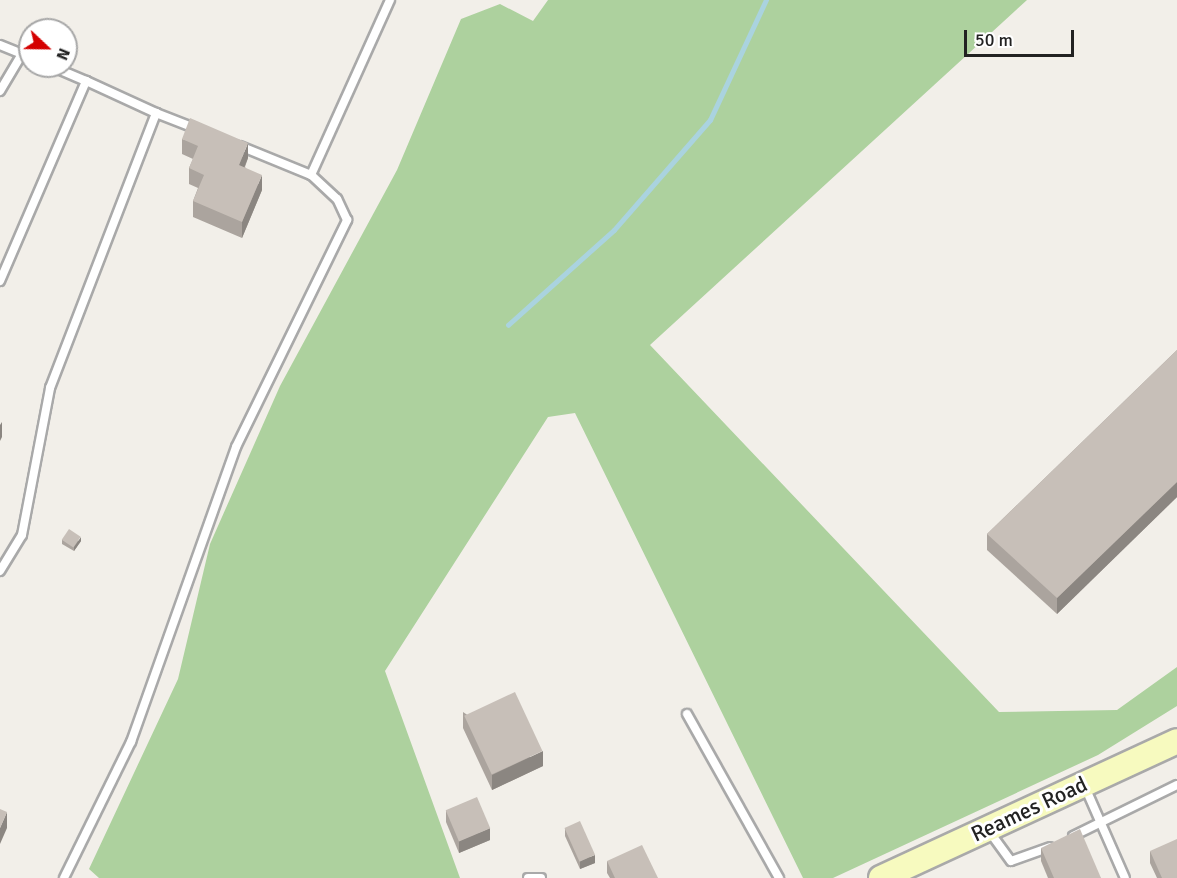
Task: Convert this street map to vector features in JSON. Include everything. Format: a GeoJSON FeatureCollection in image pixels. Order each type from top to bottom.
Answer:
{"type":"FeatureCollection","features":[{"type":"Feature","properties":{"kind":"main road","name":"Reames Road"},"geometry":{"type":"LineString","coordinates":[[885,877],[1084,783],[1174,745]]}},
{"type":"Feature","properties":{"kind":"lane"},"geometry":{"type":"LineString","coordinates":[[311,175],[390,0]]}},
{"type":"Feature","properties":{"kind":"lane"},"geometry":{"type":"LineString","coordinates":[[0,45],[18,53]]}},
{"type":"Feature","properties":{"kind":"lane"},"geometry":{"type":"LineString","coordinates":[[0,91],[18,67]]}},
{"type":"Feature","properties":{"kind":"lane"},"geometry":{"type":"LineString","coordinates":[[78,78],[211,135]]}},
{"type":"Feature","properties":{"kind":"lane"},"geometry":{"type":"LineString","coordinates":[[0,281],[86,81]]}},
{"type":"Feature","properties":{"kind":"lane"},"geometry":{"type":"LineString","coordinates":[[0,571],[22,535],[50,388],[156,113]]}},
{"type":"Feature","properties":{"kind":"lane"},"geometry":{"type":"LineString","coordinates":[[64,878],[131,742],[236,447],[347,220],[337,199],[311,175],[233,144]]}},
{"type":"Feature","properties":{"kind":"lane"},"geometry":{"type":"LineString","coordinates":[[687,714],[779,878]]}},
{"type":"Feature","properties":{"kind":"lane"},"geometry":{"type":"LineString","coordinates":[[1084,783],[1125,878]]}},
{"type":"Feature","properties":{"kind":"lane"},"geometry":{"type":"LineString","coordinates":[[987,828],[1011,861],[1100,823],[1177,784]]}},
{"type":"Feature","properties":{"kind":"lane"},"geometry":{"type":"LineString","coordinates":[[528,878],[542,878]]}},
{"type":"Feature","properties":{"kind":"green space"},"geometry":{"type":"Polygon","coordinates":[[[548,0],[1027,0],[650,345],[999,712],[1117,710],[1177,667],[1177,706],[1098,755],[833,878],[803,878],[575,413],[548,417],[385,671],[460,878],[99,878],[89,869],[178,679],[210,544],[280,386],[397,170],[461,19],[500,4],[533,21],[548,0]]]}},
{"type":"Feature","properties":{"kind":"building"},"geometry":{"type":"Polygon","coordinates":[[[190,118],[248,143],[239,165],[262,175],[242,222],[193,201],[204,175],[189,168],[198,146],[182,139],[190,118]]]}},
{"type":"Feature","properties":{"kind":"building"},"geometry":{"type":"Polygon","coordinates":[[[1177,350],[1177,482],[1057,598],[987,534],[1177,350]]]}},
{"type":"Feature","properties":{"kind":"building"},"geometry":{"type":"Polygon","coordinates":[[[69,529],[81,537],[73,548],[62,540],[69,529]]]}},
{"type":"Feature","properties":{"kind":"building"},"geometry":{"type":"Polygon","coordinates":[[[515,692],[542,751],[492,775],[464,716],[515,692]]]}},
{"type":"Feature","properties":{"kind":"building"},"geometry":{"type":"Polygon","coordinates":[[[477,797],[490,828],[459,842],[446,810],[477,797]]]}},
{"type":"Feature","properties":{"kind":"building"},"geometry":{"type":"Polygon","coordinates":[[[0,809],[7,812],[0,828],[0,809]]]}},
{"type":"Feature","properties":{"kind":"building"},"geometry":{"type":"Polygon","coordinates":[[[580,821],[595,855],[580,862],[564,828],[580,821]]]}},
{"type":"Feature","properties":{"kind":"building"},"geometry":{"type":"Polygon","coordinates":[[[1080,829],[1101,878],[1054,878],[1041,848],[1080,829]]]}},
{"type":"Feature","properties":{"kind":"building"},"geometry":{"type":"Polygon","coordinates":[[[1177,839],[1177,878],[1162,878],[1150,851],[1177,839]]]}},
{"type":"Feature","properties":{"kind":"building"},"geometry":{"type":"Polygon","coordinates":[[[642,845],[658,878],[615,878],[607,861],[642,845]]]}},
{"type":"Feature","properties":{"kind":"waterway"},"geometry":{"type":"LineString","coordinates":[[508,325],[614,230],[710,120],[766,0]]}}]}
